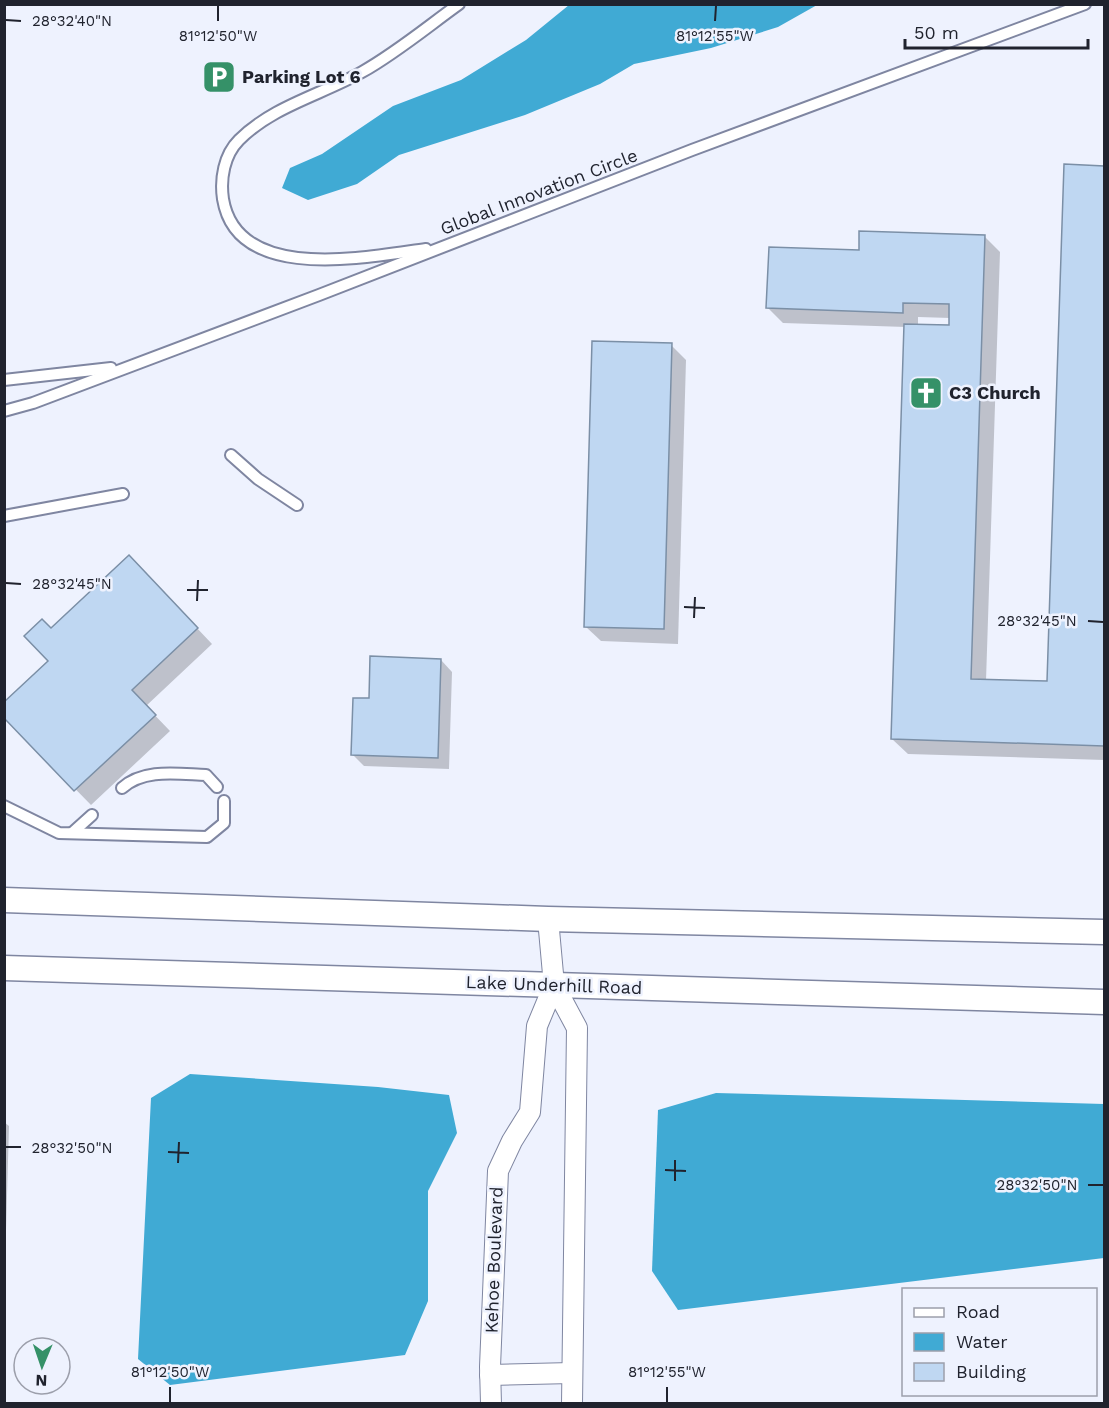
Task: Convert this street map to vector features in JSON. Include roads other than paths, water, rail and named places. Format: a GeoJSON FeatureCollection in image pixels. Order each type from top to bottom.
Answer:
{"type":"FeatureCollection","features":[{"type":"Feature","properties":{"kind":"street"},"geometry":{"type":"LineString","coordinates":[[4,900],[548,920],[1104,932]]}},
{"type":"Feature","properties":{"kind":"street","name":"Kehoe Boulevard"},"geometry":{"type":"LineString","coordinates":[[548,920],[554,985],[577,1028],[572,1404]]}},
{"type":"Feature","properties":{"kind":"street","name":"Lake Underhill Road"},"geometry":{"type":"LineString","coordinates":[[4,968],[1104,1002]]}},
{"type":"Feature","properties":{"kind":"street","name":"Kehoe Boulevard"},"geometry":{"type":"LineString","coordinates":[[491,1404],[490,1375],[498,1171],[512,1141],[530,1112],[537,1026],[554,985]]}},
{"type":"Feature","properties":{"kind":"street"},"geometry":{"type":"LineString","coordinates":[[490,1375],[572,1373]]}},
{"type":"Feature","properties":{"kind":"lane"},"geometry":{"type":"LineString","coordinates":[[443,247],[359,259],[316,259],[278,255],[249,242],[236,228],[225,208],[223,180],[225,165],[236,142],[254,127],[281,110],[364,71],[459,4]]}},
{"type":"Feature","properties":{"kind":"lane","name":"Global Innovation Circle"},"geometry":{"type":"LineString","coordinates":[[4,411],[33,403],[671,158],[1085,4]]}},
{"type":"Feature","properties":{"kind":"lane"},"geometry":{"type":"LineString","coordinates":[[4,380],[131,365]]}},
{"type":"Feature","properties":{"kind":"lane"},"geometry":{"type":"LineString","coordinates":[[231,455],[258,479],[297,505]]}},
{"type":"Feature","properties":{"kind":"lane"},"geometry":{"type":"LineString","coordinates":[[4,516],[123,494]]}},
{"type":"Feature","properties":{"kind":"lane"},"geometry":{"type":"LineString","coordinates":[[122,788],[129,782],[157,773],[206,775],[217,787]]}},
{"type":"Feature","properties":{"kind":"lane"},"geometry":{"type":"LineString","coordinates":[[4,806],[59,833],[207,837],[224,823],[224,801]]}},
{"type":"Feature","properties":{"kind":"lane"},"geometry":{"type":"LineString","coordinates":[[72,833],[92,815]]}},
{"type":"Feature","properties":{"kind":"water"},"geometry":{"type":"Polygon","coordinates":[[[569,5],[817,5],[778,27],[711,48],[634,64],[600,84],[525,115],[399,155],[357,184],[308,200],[282,188],[290,168],[322,154],[393,106],[461,80],[526,40],[569,5]]]}},
{"type":"Feature","properties":{"kind":"water"},"geometry":{"type":"Polygon","coordinates":[[[190,1074],[378,1087],[449,1095],[457,1133],[428,1191],[428,1301],[405,1355],[170,1385],[138,1359],[151,1098],[190,1074]]]}},
{"type":"Feature","properties":{"kind":"water"},"geometry":{"type":"Polygon","coordinates":[[[716,1093],[1104,1104],[1104,1258],[678,1310],[652,1271],[658,1110],[716,1093]]]}},
{"type":"Feature","properties":{"kind":"place","name":"Parking Lot 6"},"geometry":{"type":"Point","coordinates":[219,77]}},
{"type":"Feature","properties":{"kind":"place","name":"C3 Church"},"geometry":{"type":"Point","coordinates":[926,393]}}]}
